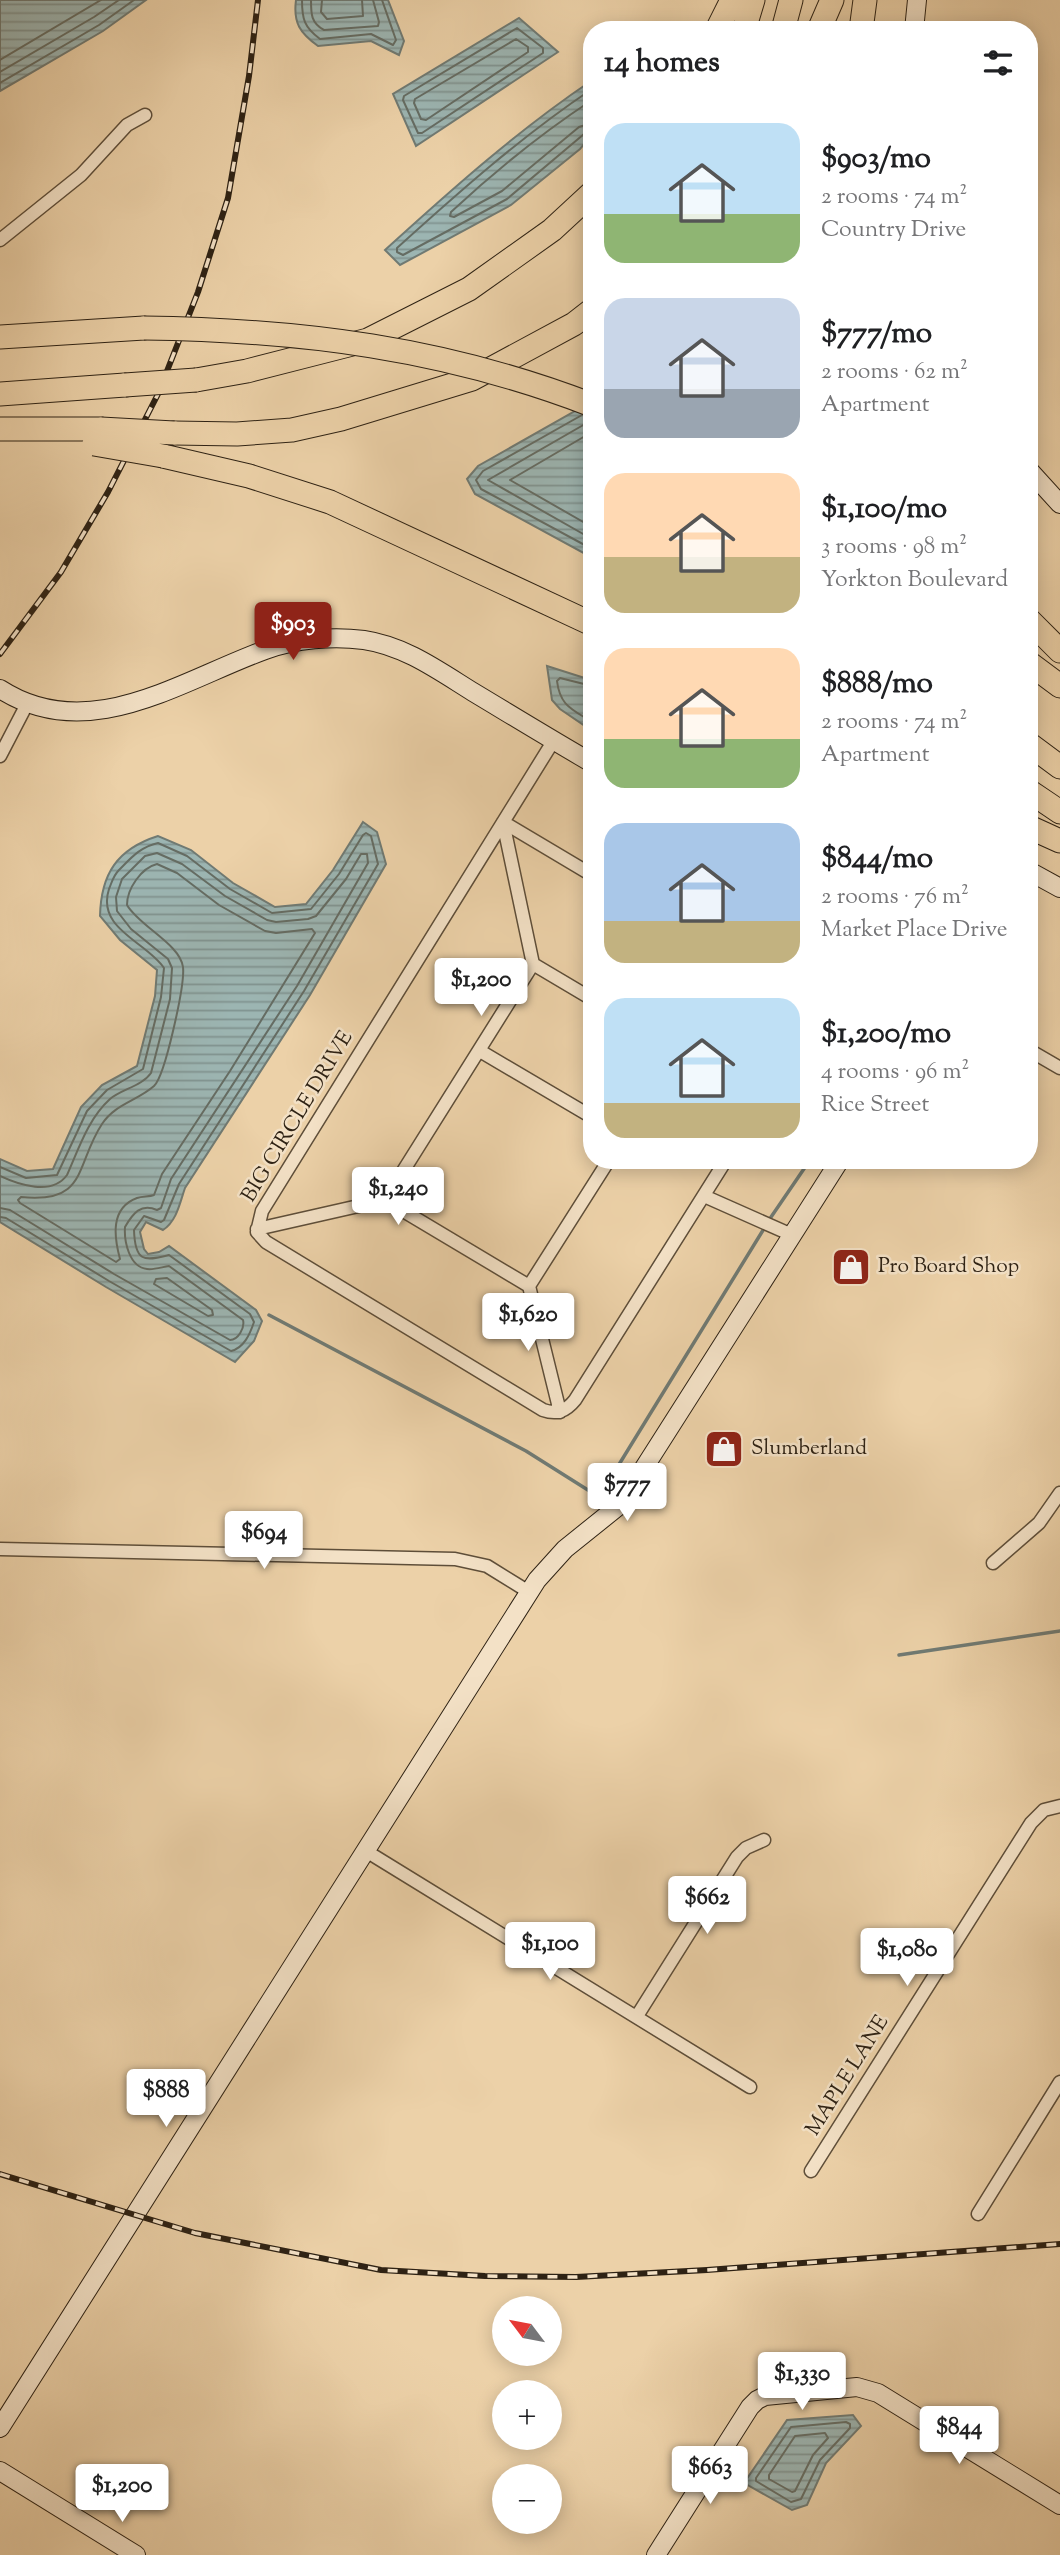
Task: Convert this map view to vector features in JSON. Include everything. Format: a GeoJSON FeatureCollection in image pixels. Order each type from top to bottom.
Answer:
{"type":"FeatureCollection","features":[{"type":"Feature","properties":{"kind":"highway"},"geometry":{"type":"LineString","coordinates":[[722,21],[732,0]]}},
{"type":"Feature","properties":{"kind":"highway"},"geometry":{"type":"LineString","coordinates":[[747,21],[753,0]]}},
{"type":"Feature","properties":{"kind":"highway"},"geometry":{"type":"LineString","coordinates":[[785,21],[791,0]]}},
{"type":"Feature","properties":{"kind":"highway"},"geometry":{"type":"LineString","coordinates":[[823,21],[832,0]]}},
{"type":"Feature","properties":{"kind":"highway"},"geometry":{"type":"LineString","coordinates":[[862,21],[866,0]]}},
{"type":"Feature","properties":{"kind":"highway"},"geometry":{"type":"LineString","coordinates":[[0,394],[196,380],[247,371],[368,340],[470,289],[552,229],[583,201]]}},
{"type":"Feature","properties":{"kind":"highway"},"geometry":{"type":"LineString","coordinates":[[0,429],[98,436],[292,430],[341,419],[472,379],[583,317]]}},
{"type":"Feature","properties":{"kind":"highway"},"geometry":{"type":"LineString","coordinates":[[0,337],[144,328],[292,334],[369,344],[444,359],[516,378],[583,402]]}},
{"type":"Feature","properties":{"kind":"highway"},"geometry":{"type":"LineString","coordinates":[[98,436],[163,456],[249,476],[330,502],[583,620]]}},
{"type":"Feature","properties":{"kind":"highway"},"geometry":{"type":"LineString","coordinates":[[1038,629],[1060,651]]}},
{"type":"Feature","properties":{"kind":"highway"},"geometry":{"type":"LineString","coordinates":[[1038,670],[1060,686]]}},
{"type":"Feature","properties":{"kind":"highway"},"geometry":{"type":"LineString","coordinates":[[1038,751],[1060,767]]}},
{"type":"Feature","properties":{"kind":"highway"},"geometry":{"type":"LineString","coordinates":[[1038,797],[1060,812]]}},
{"type":"Feature","properties":{"kind":"highway"},"geometry":{"type":"LineString","coordinates":[[1038,831],[1060,841]]}},
{"type":"Feature","properties":{"kind":"street"},"geometry":{"type":"LineString","coordinates":[[915,21],[917,0]]}},
{"type":"Feature","properties":{"kind":"street"},"geometry":{"type":"LineString","coordinates":[[0,240],[81,175],[127,125],[145,115]]}},
{"type":"Feature","properties":{"kind":"street"},"geometry":{"type":"LineString","coordinates":[[1038,480],[1060,504]]}},
{"type":"Feature","properties":{"kind":"street"},"geometry":{"type":"LineString","coordinates":[[0,690],[27,704],[52,710],[79,713],[121,708],[266,649],[312,640],[351,639],[387,644],[419,659],[583,758]]}},
{"type":"Feature","properties":{"kind":"street"},"geometry":{"type":"LineString","coordinates":[[0,756],[27,704]]}},
{"type":"Feature","properties":{"kind":"street","name":"BIG CIRCLE DRIVE"},"geometry":{"type":"LineString","coordinates":[[554,740],[262,1211],[257,1229],[260,1238],[277,1249],[543,1410],[560,1412]]}},
{"type":"Feature","properties":{"kind":"street"},"geometry":{"type":"LineString","coordinates":[[503,822],[583,870]]}},
{"type":"Feature","properties":{"kind":"street"},"geometry":{"type":"LineString","coordinates":[[385,1200],[533,964],[503,822]]}},
{"type":"Feature","properties":{"kind":"street"},"geometry":{"type":"LineString","coordinates":[[1038,876],[1060,888]]}},
{"type":"Feature","properties":{"kind":"street"},"geometry":{"type":"LineString","coordinates":[[533,964],[583,994]]}},
{"type":"Feature","properties":{"kind":"street"},"geometry":{"type":"LineString","coordinates":[[480,1051],[583,1112]]}},
{"type":"Feature","properties":{"kind":"street"},"geometry":{"type":"LineString","coordinates":[[1038,1055],[1060,1068]]}},
{"type":"Feature","properties":{"kind":"street"},"geometry":{"type":"LineString","coordinates":[[529,1286],[603,1169]]}},
{"type":"Feature","properties":{"kind":"street"},"geometry":{"type":"LineString","coordinates":[[257,1229],[385,1200],[529,1286],[560,1412],[575,1400],[720,1169]]}},
{"type":"Feature","properties":{"kind":"street"},"geometry":{"type":"LineString","coordinates":[[0,2428],[529,1592],[551,1562],[621,1504],[834,1169]]}},
{"type":"Feature","properties":{"kind":"street"},"geometry":{"type":"LineString","coordinates":[[704,1196],[792,1235]]}},
{"type":"Feature","properties":{"kind":"street"},"geometry":{"type":"LineString","coordinates":[[993,1563],[1039,1523],[1060,1493]]}},
{"type":"Feature","properties":{"kind":"street"},"geometry":{"type":"LineString","coordinates":[[0,1549],[455,1559],[487,1566],[529,1592]]}},
{"type":"Feature","properties":{"kind":"street","name":"MAPLE LANE"},"geometry":{"type":"LineString","coordinates":[[811,2171],[1031,1823],[1044,1810],[1060,1806]]}},
{"type":"Feature","properties":{"kind":"street"},"geometry":{"type":"LineString","coordinates":[[637,2016],[737,1857],[746,1848],[764,1840]]}},
{"type":"Feature","properties":{"kind":"street"},"geometry":{"type":"LineString","coordinates":[[366,1851],[750,2087]]}},
{"type":"Feature","properties":{"kind":"street"},"geometry":{"type":"LineString","coordinates":[[978,2214],[1060,2082]]}},
{"type":"Feature","properties":{"kind":"street"},"geometry":{"type":"LineString","coordinates":[[656,2555],[750,2407],[765,2396],[857,2387],[878,2393],[1060,2505]]}},
{"type":"Feature","properties":{"kind":"street"},"geometry":{"type":"LineString","coordinates":[[0,2471],[136,2555]]}},
{"type":"Feature","properties":{"kind":"water"},"geometry":{"type":"Polygon","coordinates":[[[0,0],[146,0],[103,31],[0,91],[0,0]]]}},
{"type":"Feature","properties":{"kind":"water"},"geometry":{"type":"Polygon","coordinates":[[[296,0],[388,0],[404,41],[399,55],[371,41],[318,46],[299,27],[296,0]]]}},
{"type":"Feature","properties":{"kind":"water"},"geometry":{"type":"Polygon","coordinates":[[[519,18],[558,52],[416,146],[393,94],[519,18]]]}},
{"type":"Feature","properties":{"kind":"water"},"geometry":{"type":"Polygon","coordinates":[[[583,87],[583,145],[580,149],[511,205],[400,265],[385,250],[460,183],[583,87]]]}},
{"type":"Feature","properties":{"kind":"water"},"geometry":{"type":"Polygon","coordinates":[[[583,407],[583,553],[475,494],[467,479],[478,466],[583,407]]]}},
{"type":"Feature","properties":{"kind":"water"},"geometry":{"type":"Polygon","coordinates":[[[547,666],[583,677],[583,725],[560,709],[552,700],[547,666]]]}},
{"type":"Feature","properties":{"kind":"water"},"geometry":{"type":"Polygon","coordinates":[[[363,822],[377,832],[386,864],[310,995],[185,1188],[172,1222],[163,1230],[146,1222],[140,1232],[148,1254],[169,1246],[256,1310],[262,1321],[254,1341],[235,1362],[0,1222],[0,1159],[27,1171],[53,1169],[81,1107],[102,1085],[137,1066],[155,996],[157,970],[120,940],[100,916],[108,876],[122,856],[144,841],[158,836],[191,850],[233,883],[275,907],[306,904],[333,870],[363,822]]]}},
{"type":"Feature","properties":{"kind":"water"},"geometry":{"type":"Polygon","coordinates":[[[853,2415],[861,2426],[826,2463],[807,2505],[792,2510],[744,2483],[787,2420],[853,2415]]]}},
{"type":"Feature","properties":{"kind":"waterway"},"geometry":{"type":"LineString","coordinates":[[769,1220],[804,1169]]}},
{"type":"Feature","properties":{"kind":"waterway"},"geometry":{"type":"LineString","coordinates":[[269,1315],[526,1451],[599,1497],[765,1227]]}},
{"type":"Feature","properties":{"kind":"waterway"},"geometry":{"type":"LineString","coordinates":[[899,1655],[1060,1631]]}},
{"type":"Feature","properties":{"kind":"railway"},"geometry":{"type":"LineString","coordinates":[[0,654],[61,572],[108,492],[158,394],[198,292],[228,198],[249,76],[258,0]]}},
{"type":"Feature","properties":{"kind":"railway"},"geometry":{"type":"LineString","coordinates":[[0,2174],[195,2233],[381,2270],[485,2276],[576,2277],[1060,2244]]}},
{"type":"Feature","properties":{"kind":"place","name":"Pro Board Shop"},"geometry":{"type":"Point","coordinates":[851,1267]}},
{"type":"Feature","properties":{"kind":"place","name":"Slumberland"},"geometry":{"type":"Point","coordinates":[724,1449]}}]}
